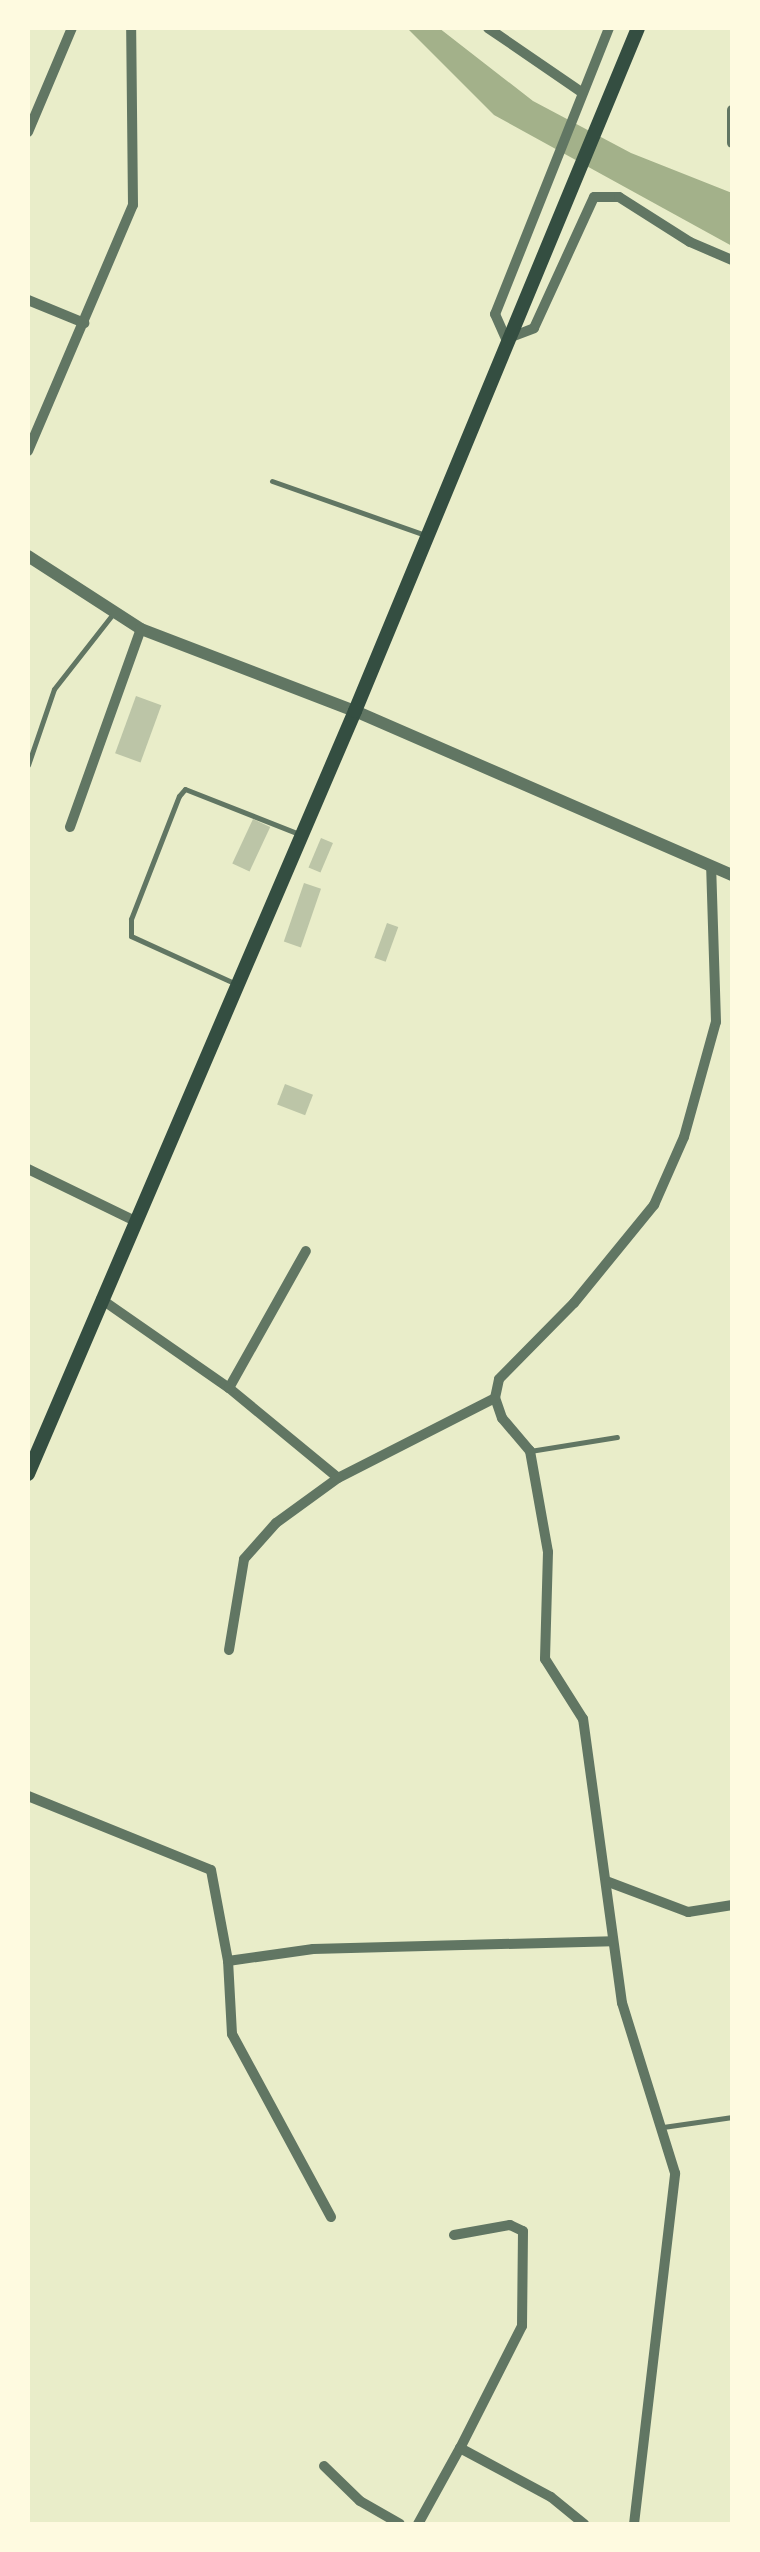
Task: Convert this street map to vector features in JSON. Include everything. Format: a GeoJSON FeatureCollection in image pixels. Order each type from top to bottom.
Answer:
{"type":"FeatureCollection","features":[{"type":"Feature","properties":{"kind":"main road"},"geometry":{"type":"LineString","coordinates":[[28,1474],[234,983],[355,712],[506,339],[638,28]]}},
{"type":"Feature","properties":{"kind":"street"},"geometry":{"type":"LineString","coordinates":[[28,132],[72,28]]}},
{"type":"Feature","properties":{"kind":"street"},"geometry":{"type":"LineString","coordinates":[[28,451],[133,205],[131,28]]}},
{"type":"Feature","properties":{"kind":"street"},"geometry":{"type":"LineString","coordinates":[[488,28],[580,91]]}},
{"type":"Feature","properties":{"kind":"street"},"geometry":{"type":"LineString","coordinates":[[608,28],[573,105],[495,314],[506,339],[534,328],[594,197],[620,197],[674,234],[732,260]]}},
{"type":"Feature","properties":{"kind":"street"},"geometry":{"type":"LineString","coordinates":[[732,110],[732,142]]}},
{"type":"Feature","properties":{"kind":"street"},"geometry":{"type":"LineString","coordinates":[[28,300],[84,324]]}},
{"type":"Feature","properties":{"kind":"street"},"geometry":{"type":"LineString","coordinates":[[28,556],[141,629],[355,712],[732,875]]}},
{"type":"Feature","properties":{"kind":"street"},"geometry":{"type":"LineString","coordinates":[[70,827],[141,629]]}},
{"type":"Feature","properties":{"kind":"street"},"geometry":{"type":"LineString","coordinates":[[634,2524],[675,2173],[622,2003],[583,1719],[545,1660],[548,1552],[530,1451],[502,1418],[495,1398],[499,1380],[574,1303],[654,1205],[684,1137],[716,1022],[711,867]]}},
{"type":"Feature","properties":{"kind":"street"},"geometry":{"type":"LineString","coordinates":[[28,1169],[134,1221]]}},
{"type":"Feature","properties":{"kind":"street"},"geometry":{"type":"LineString","coordinates":[[229,1388],[306,1251]]}},
{"type":"Feature","properties":{"kind":"street"},"geometry":{"type":"LineString","coordinates":[[101,1299],[229,1388],[338,1478]]}},
{"type":"Feature","properties":{"kind":"street"},"geometry":{"type":"LineString","coordinates":[[229,1650],[244,1560],[276,1524],[338,1478],[495,1398]]}},
{"type":"Feature","properties":{"kind":"street"},"geometry":{"type":"LineString","coordinates":[[28,1796],[211,1870],[228,1962],[232,2034],[331,2217]]}},
{"type":"Feature","properties":{"kind":"street"},"geometry":{"type":"LineString","coordinates":[[606,1881],[688,1912],[732,1905]]}},
{"type":"Feature","properties":{"kind":"street"},"geometry":{"type":"LineString","coordinates":[[228,1962],[314,1949],[612,1940]]}},
{"type":"Feature","properties":{"kind":"street"},"geometry":{"type":"LineString","coordinates":[[418,2524],[522,2326],[523,2230],[510,2225],[454,2236]]}},
{"type":"Feature","properties":{"kind":"street"},"geometry":{"type":"LineString","coordinates":[[460,2448],[551,2497],[584,2524]]}},
{"type":"Feature","properties":{"kind":"street"},"geometry":{"type":"LineString","coordinates":[[324,2466],[360,2501],[400,2524]]}},
{"type":"Feature","properties":{"kind":"lane"},"geometry":{"type":"LineString","coordinates":[[272,481],[425,536]]}},
{"type":"Feature","properties":{"kind":"lane"},"geometry":{"type":"LineString","coordinates":[[28,765],[54,689],[114,612]]}},
{"type":"Feature","properties":{"kind":"lane"},"geometry":{"type":"LineString","coordinates":[[234,983],[131,936],[130,920],[179,796],[186,790],[298,834]]}},
{"type":"Feature","properties":{"kind":"lane"},"geometry":{"type":"LineString","coordinates":[[530,1451],[617,1436]]}},
{"type":"Feature","properties":{"kind":"lane"},"geometry":{"type":"LineString","coordinates":[[660,2128],[732,2117]]}},
{"type":"Feature","properties":{"kind":"shaded area"},"geometry":{"type":"Polygon","coordinates":[[[407,28],[439,28],[533,101],[631,153],[732,193],[732,246],[494,115],[407,28]]]}},
{"type":"Feature","properties":{"kind":"building"},"geometry":{"type":"Polygon","coordinates":[[[136,696],[161,705],[141,763],[115,753],[136,696]]]}},
{"type":"Feature","properties":{"kind":"building"},"geometry":{"type":"Polygon","coordinates":[[[253,819],[270,827],[250,871],[232,863],[253,819]]]}},
{"type":"Feature","properties":{"kind":"building"},"geometry":{"type":"Polygon","coordinates":[[[321,838],[333,843],[320,873],[308,867],[321,838]]]}},
{"type":"Feature","properties":{"kind":"building"},"geometry":{"type":"Polygon","coordinates":[[[304,883],[321,889],[301,947],[284,942],[304,883]]]}},
{"type":"Feature","properties":{"kind":"building"},"geometry":{"type":"Polygon","coordinates":[[[387,923],[398,927],[386,962],[374,958],[387,923]]]}},
{"type":"Feature","properties":{"kind":"building"},"geometry":{"type":"Polygon","coordinates":[[[285,1084],[313,1095],[305,1115],[277,1105],[285,1084]]]}}]}
